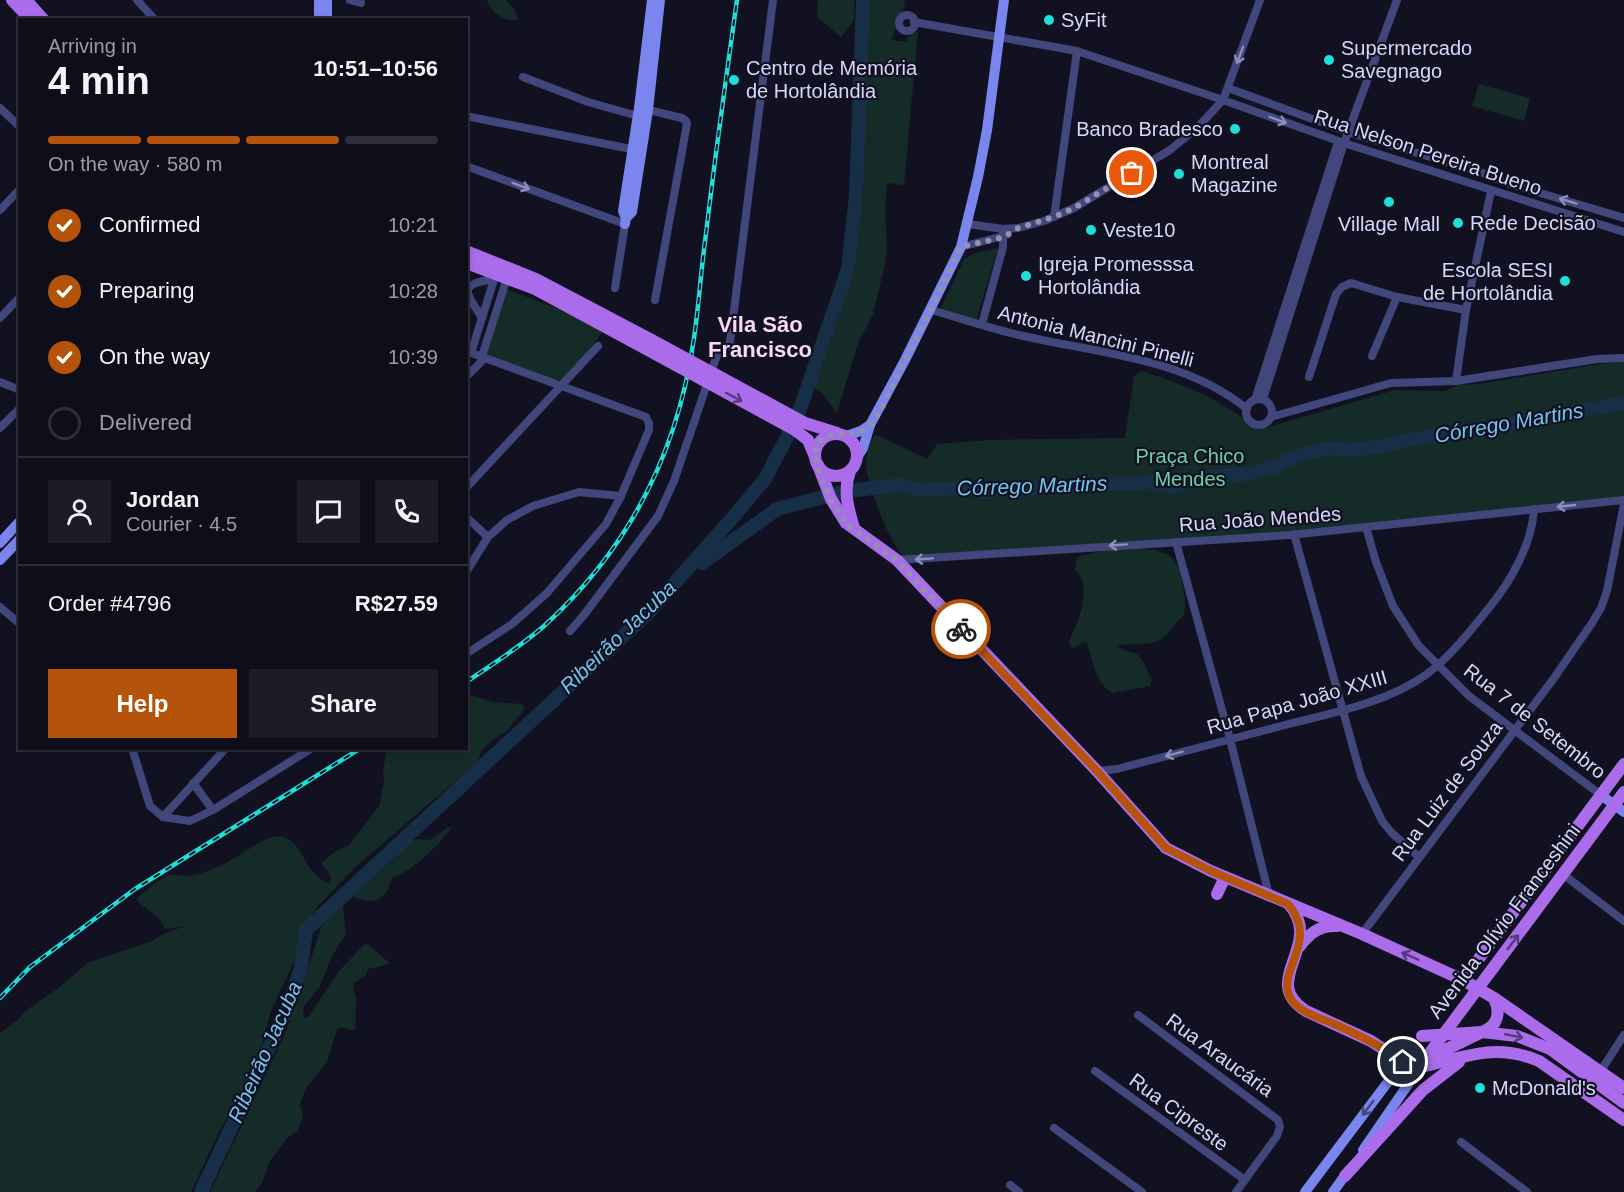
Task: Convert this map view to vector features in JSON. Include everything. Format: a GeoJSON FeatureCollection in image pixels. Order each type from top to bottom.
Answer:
{"type":"FeatureCollection","features":[{"type":"Feature","properties":{"kind":"main road"},"geometry":{"type":"LineString","coordinates":[[12,0],[29,18]]}},
{"type":"Feature","properties":{"kind":"main road"},"geometry":{"type":"LineString","coordinates":[[26,0],[42,18]]}},
{"type":"Feature","properties":{"kind":"main road"},"geometry":{"type":"LineString","coordinates":[[468,252],[501,272],[612,325],[798,426],[842,435],[855,444],[858,456],[850,471],[846,492],[855,529]]}},
{"type":"Feature","properties":{"kind":"main road"},"geometry":{"type":"LineString","coordinates":[[468,264],[501,272]]}},
{"type":"Feature","properties":{"kind":"main road"},"geometry":{"type":"LineString","coordinates":[[798,426],[808,440],[829,495],[843,519],[897,560],[1101,775],[1166,848],[1225,877],[1362,934],[1463,980],[1494,998],[1624,1088]]}},
{"type":"Feature","properties":{"kind":"main road"},"geometry":{"type":"LineString","coordinates":[[816,461],[819,442],[828,435],[842,435]]}},
{"type":"Feature","properties":{"kind":"main road"},"geometry":{"type":"LineString","coordinates":[[816,461],[831,476],[839,476],[850,471]]}},
{"type":"Feature","properties":{"kind":"main road","name":"Avenida Olívio Franceshini"},"geometry":{"type":"LineString","coordinates":[[1463,980],[1624,764]]}},
{"type":"Feature","properties":{"kind":"main road","name":"Avenida Olívio Franceshini"},"geometry":{"type":"LineString","coordinates":[[1420,1067],[1564,875],[1619,808],[1624,792]]}},
{"type":"Feature","properties":{"kind":"main road"},"geometry":{"type":"LineString","coordinates":[[1217,894],[1225,877]]}},
{"type":"Feature","properties":{"kind":"main road"},"geometry":{"type":"LineString","coordinates":[[1288,904],[1300,921],[1299,948],[1288,979],[1288,990],[1297,1006],[1371,1041],[1403,1062],[1420,1067],[1494,1051],[1524,1055],[1539,1061],[1624,1120]]}},
{"type":"Feature","properties":{"kind":"main road"},"geometry":{"type":"LineString","coordinates":[[1299,948],[1312,933],[1320,928],[1333,925],[1346,928]]}},
{"type":"Feature","properties":{"kind":"main road"},"geometry":{"type":"LineString","coordinates":[[1420,1067],[1444,1050],[1489,1030],[1497,1019],[1498,1011],[1494,998]]}},
{"type":"Feature","properties":{"kind":"main road"},"geometry":{"type":"LineString","coordinates":[[1422,1036],[1482,1032],[1518,1036],[1534,1041],[1568,1060],[1624,1103]]}},
{"type":"Feature","properties":{"kind":"main road"},"geometry":{"type":"LineString","coordinates":[[1345,1176],[1423,1090],[1449,1068],[1468,1056]]}},
{"type":"Feature","properties":{"kind":"main road"},"geometry":{"type":"LineString","coordinates":[[1568,1060],[1584,1080],[1624,1112]]}},
{"type":"Feature","properties":{"kind":"street"},"geometry":{"type":"LineString","coordinates":[[137,0],[152,18]]}},
{"type":"Feature","properties":{"kind":"street"},"geometry":{"type":"LineString","coordinates":[[319,0],[319,18]]}},
{"type":"Feature","properties":{"kind":"street"},"geometry":{"type":"LineString","coordinates":[[327,0],[327,18]]}},
{"type":"Feature","properties":{"kind":"street"},"geometry":{"type":"LineString","coordinates":[[350,0],[361,3]]}},
{"type":"Feature","properties":{"kind":"street"},"geometry":{"type":"LineString","coordinates":[[642,111],[652,0]]}},
{"type":"Feature","properties":{"kind":"street"},"geometry":{"type":"LineString","coordinates":[[615,288],[626,221],[632,212],[642,111],[660,0]]}},
{"type":"Feature","properties":{"kind":"street"},"geometry":{"type":"LineString","coordinates":[[570,631],[658,516],[674,481],[717,355],[730,342],[773,0]]}},
{"type":"Feature","properties":{"kind":"street"},"geometry":{"type":"LineString","coordinates":[[858,456],[870,425],[961,247],[968,224],[987,130],[1004,0]]}},
{"type":"Feature","properties":{"kind":"street"},"geometry":{"type":"LineString","coordinates":[[961,247],[1054,217],[1074,208],[1170,150],[1198,127],[1223,100],[1260,0]]}},
{"type":"Feature","properties":{"kind":"street"},"geometry":{"type":"LineString","coordinates":[[1259,399],[1341,142],[1348,132],[1397,0]]}},
{"type":"Feature","properties":{"kind":"street","name":"Rua Nelson Pereira Bueno"},"geometry":{"type":"LineString","coordinates":[[914,21],[1077,51],[1341,142],[1624,232]]}},
{"type":"Feature","properties":{"kind":"street"},"geometry":{"type":"LineString","coordinates":[[1054,217],[1077,51]]}},
{"type":"Feature","properties":{"kind":"street"},"geometry":{"type":"LineString","coordinates":[[523,77],[588,102],[682,118],[686,121],[655,300]]}},
{"type":"Feature","properties":{"kind":"street","name":"Rua Nelson Pereira Bueno"},"geometry":{"type":"LineString","coordinates":[[1228,88],[1348,132],[1624,218]]}},
{"type":"Feature","properties":{"kind":"street"},"geometry":{"type":"LineString","coordinates":[[0,108],[18,126]]}},
{"type":"Feature","properties":{"kind":"street"},"geometry":{"type":"LineString","coordinates":[[468,116],[637,150]]}},
{"type":"Feature","properties":{"kind":"street"},"geometry":{"type":"LineString","coordinates":[[468,167],[626,221]]}},
{"type":"Feature","properties":{"kind":"street"},"geometry":{"type":"LineString","coordinates":[[0,210],[18,191]]}},
{"type":"Feature","properties":{"kind":"street"},"geometry":{"type":"LineString","coordinates":[[1456,381],[1467,310],[1491,191]]}},
{"type":"Feature","properties":{"kind":"street"},"geometry":{"type":"LineString","coordinates":[[968,224],[1003,233]]}},
{"type":"Feature","properties":{"kind":"street"},"geometry":{"type":"LineString","coordinates":[[982,324],[1003,233]]}},
{"type":"Feature","properties":{"kind":"street"},"geometry":{"type":"LineString","coordinates":[[468,653],[512,624],[548,593],[606,524],[621,496],[649,430],[646,417],[469,352],[501,272]]}},
{"type":"Feature","properties":{"kind":"street"},"geometry":{"type":"LineString","coordinates":[[482,318],[468,298],[468,290],[471,284],[501,272]]}},
{"type":"Feature","properties":{"kind":"street"},"geometry":{"type":"LineString","coordinates":[[468,375],[483,357],[501,272]]}},
{"type":"Feature","properties":{"kind":"street"},"geometry":{"type":"LineString","coordinates":[[1309,377],[1336,294],[1342,287],[1351,283],[1397,297],[1467,310]]}},
{"type":"Feature","properties":{"kind":"street"},"geometry":{"type":"LineString","coordinates":[[1372,356],[1397,297]]}},
{"type":"Feature","properties":{"kind":"street"},"geometry":{"type":"LineString","coordinates":[[0,318],[18,299]]}},
{"type":"Feature","properties":{"kind":"street","name":"Antonia Mancini Pinelli"},"geometry":{"type":"LineString","coordinates":[[930,310],[1017,335],[1161,366],[1203,381],[1232,397],[1247,410]]}},
{"type":"Feature","properties":{"kind":"street"},"geometry":{"type":"LineString","coordinates":[[468,486],[598,346]]}},
{"type":"Feature","properties":{"kind":"street"},"geometry":{"type":"LineString","coordinates":[[1259,399],[1251,402],[1247,410],[1248,418],[1255,424],[1264,424],[1271,417],[1391,383],[1456,381],[1597,359],[1624,358]]}},
{"type":"Feature","properties":{"kind":"street"},"geometry":{"type":"LineString","coordinates":[[0,381],[18,389]]}},
{"type":"Feature","properties":{"kind":"street"},"geometry":{"type":"LineString","coordinates":[[1259,399],[1272,407],[1271,417]]}},
{"type":"Feature","properties":{"kind":"street"},"geometry":{"type":"LineString","coordinates":[[0,428],[18,410]]}},
{"type":"Feature","properties":{"kind":"street"},"geometry":{"type":"LineString","coordinates":[[842,435],[857,433],[870,425]]}},
{"type":"Feature","properties":{"kind":"street"},"geometry":{"type":"LineString","coordinates":[[468,569],[488,537],[507,520],[542,502],[579,492],[621,496]]}},
{"type":"Feature","properties":{"kind":"street","name":"Rua João Mendes"},"geometry":{"type":"LineString","coordinates":[[897,560],[1294,534],[1624,502]]}},
{"type":"Feature","properties":{"kind":"street","name":"Rua Luiz de Souza"},"geometry":{"type":"LineString","coordinates":[[1362,934],[1554,678],[1601,608],[1607,591],[1624,502]]}},
{"type":"Feature","properties":{"kind":"street","name":"Rua Papa João XXIII"},"geometry":{"type":"LineString","coordinates":[[1101,775],[1344,710],[1403,688],[1438,665],[1462,641],[1499,596],[1527,543],[1534,509]]}},
{"type":"Feature","properties":{"kind":"street"},"geometry":{"type":"LineString","coordinates":[[468,519],[488,537]]}},
{"type":"Feature","properties":{"kind":"street"},"geometry":{"type":"LineString","coordinates":[[0,543],[18,524]]}},
{"type":"Feature","properties":{"kind":"street","name":"Rua 7 de Setembro"},"geometry":{"type":"LineString","coordinates":[[1366,527],[1376,562],[1393,606],[1419,646],[1469,696],[1619,808]]}},
{"type":"Feature","properties":{"kind":"street"},"geometry":{"type":"LineString","coordinates":[[1294,534],[1361,776],[1382,821],[1419,857]]}},
{"type":"Feature","properties":{"kind":"street"},"geometry":{"type":"LineString","coordinates":[[0,560],[18,541]]}},
{"type":"Feature","properties":{"kind":"street"},"geometry":{"type":"LineString","coordinates":[[1176,542],[1269,895]]}},
{"type":"Feature","properties":{"kind":"street"},"geometry":{"type":"LineString","coordinates":[[0,607],[18,622]]}},
{"type":"Feature","properties":{"kind":"street"},"geometry":{"type":"LineString","coordinates":[[133,750],[150,806],[163,817],[184,821],[190,821],[213,810],[309,750]]}},
{"type":"Feature","properties":{"kind":"street"},"geometry":{"type":"LineString","coordinates":[[163,817],[224,750]]}},
{"type":"Feature","properties":{"kind":"street","name":"Rua Papa João XXIII"},"geometry":{"type":"LineString","coordinates":[[1101,775],[1117,769]]}},
{"type":"Feature","properties":{"kind":"street"},"geometry":{"type":"LineString","coordinates":[[194,783],[213,810]]}},
{"type":"Feature","properties":{"kind":"street"},"geometry":{"type":"LineString","coordinates":[[1564,875],[1624,921]]}},
{"type":"Feature","properties":{"kind":"street","name":"Rua Araucária"},"geometry":{"type":"LineString","coordinates":[[1138,1015],[1275,1116],[1280,1124],[1277,1136],[1245,1180]]}},
{"type":"Feature","properties":{"kind":"street"},"geometry":{"type":"LineString","coordinates":[[1600,1071],[1624,1035]]}},
{"type":"Feature","properties":{"kind":"street"},"geometry":{"type":"LineString","coordinates":[[1305,1192],[1403,1062]]}},
{"type":"Feature","properties":{"kind":"street","name":"Avenida Olívio Franceshini"},"geometry":{"type":"LineString","coordinates":[[1333,1192],[1420,1067]]}},
{"type":"Feature","properties":{"kind":"street","name":"Rua Cipreste"},"geometry":{"type":"LineString","coordinates":[[1095,1071],[1245,1180]]}},
{"type":"Feature","properties":{"kind":"street"},"geometry":{"type":"LineString","coordinates":[[1054,1128],[1142,1192]]}},
{"type":"Feature","properties":{"kind":"street"},"geometry":{"type":"LineString","coordinates":[[1461,1142],[1527,1192]]}},
{"type":"Feature","properties":{"kind":"street"},"geometry":{"type":"LineString","coordinates":[[1236,1192],[1245,1180]]}},
{"type":"Feature","properties":{"kind":"street"},"geometry":{"type":"LineString","coordinates":[[1010,1185],[1019,1192]]}},
{"type":"Feature","properties":{"kind":"green space"},"geometry":{"type":"Polygon","coordinates":[[[487,0],[506,0],[515,10],[518,20],[509,20],[499,16],[491,9],[487,0]]]}},
{"type":"Feature","properties":{"kind":"green space"},"geometry":{"type":"Polygon","coordinates":[[[818,0],[854,0],[854,20],[841,37],[817,17],[818,0]]]}},
{"type":"Feature","properties":{"kind":"green space"},"geometry":{"type":"Polygon","coordinates":[[[867,0],[905,0],[892,40],[906,42],[908,37],[918,31],[904,185],[887,183],[885,206],[887,250],[883,273],[873,314],[858,343],[837,413],[822,393],[812,387],[853,266],[857,244],[867,0]]]}},
{"type":"Feature","properties":{"kind":"green space"},"geometry":{"type":"Polygon","coordinates":[[[1479,84],[1530,98],[1524,121],[1472,106],[1479,84]]]}},
{"type":"Feature","properties":{"kind":"green space"},"geometry":{"type":"Polygon","coordinates":[[[998,248],[976,321],[939,312],[964,259],[976,253],[998,248]]]}},
{"type":"Feature","properties":{"kind":"green space"},"geometry":{"type":"Polygon","coordinates":[[[506,289],[606,327],[575,369],[563,380],[550,379],[486,354],[506,289]]]}},
{"type":"Feature","properties":{"kind":"green space","name":"Praça Chico Mendes"},"geometry":{"type":"Polygon","coordinates":[[[1624,362],[1624,497],[1326,529],[905,558],[893,541],[880,514],[867,474],[868,449],[875,434],[927,459],[937,444],[990,440],[1125,438],[1134,376],[1141,371],[1202,394],[1245,419],[1258,430],[1395,390],[1444,391],[1459,385],[1624,362]]]}},
{"type":"Feature","properties":{"kind":"green space"},"geometry":{"type":"Polygon","coordinates":[[[1138,548],[1164,553],[1175,561],[1181,576],[1185,613],[1159,640],[1117,645],[1139,656],[1152,680],[1150,686],[1112,693],[1098,677],[1087,642],[1072,649],[1069,644],[1080,615],[1084,594],[1082,580],[1075,570],[1077,557],[1111,549],[1138,548]]]}},
{"type":"Feature","properties":{"kind":"green space"},"geometry":{"type":"Polygon","coordinates":[[[468,696],[493,702],[521,704],[524,707],[507,731],[492,740],[481,751],[476,769],[466,772],[353,869],[318,906],[305,926],[294,962],[271,1011],[250,1076],[220,1130],[191,1192],[0,1192],[0,1033],[87,963],[152,941],[163,934],[185,926],[165,929],[159,918],[138,902],[137,898],[167,876],[189,876],[206,872],[230,861],[264,840],[277,836],[292,841],[309,867],[321,879],[329,883],[331,879],[328,871],[321,863],[336,851],[349,845],[379,806],[387,750],[468,750],[468,696]]]}},
{"type":"Feature","properties":{"kind":"green space"},"geometry":{"type":"Polygon","coordinates":[[[452,827],[425,857],[391,879],[385,893],[377,900],[371,901],[351,896],[345,900],[343,908],[346,934],[332,956],[319,988],[304,1006],[303,1018],[308,1017],[339,971],[365,944],[374,949],[389,964],[368,969],[366,975],[354,983],[355,1029],[340,1027],[337,1030],[327,1062],[306,1088],[302,1098],[300,1104],[303,1115],[298,1131],[287,1138],[270,1161],[262,1183],[255,1192],[210,1192],[284,1036],[302,989],[321,927],[335,907],[391,858],[398,848],[416,839],[429,840],[452,827]]]}},
{"type":"Feature","properties":{"kind":"waterway","name":"Ribeirão Jacuba"},"geometry":{"type":"LineString","coordinates":[[201,1192],[287,1009],[301,968],[306,930],[650,611],[765,479],[800,409],[848,269],[856,195],[863,0]]}},
{"type":"Feature","properties":{"kind":"waterway","name":"Córrego Martins"},"geometry":{"type":"LineString","coordinates":[[702,563],[777,509],[847,491],[900,485],[917,490],[967,488],[985,491],[1149,482],[1173,487],[1208,476],[1246,474],[1328,448],[1353,450],[1383,446],[1624,403]]}},
{"type":"Feature","properties":{"kind":"railway"},"geometry":{"type":"LineString","coordinates":[[468,681],[535,634],[574,596],[601,565],[625,531],[662,459],[676,420],[694,338],[737,0]]}},
{"type":"Feature","properties":{"kind":"railway"},"geometry":{"type":"LineString","coordinates":[[0,998],[30,967],[135,889],[358,750]]}},
{"type":"Feature","properties":{"kind":"way so far"},"geometry":{"type":"LineString","coordinates":[[961,629],[897,560],[872,544],[843,519],[831,499],[816,462],[815,451],[819,442],[828,435],[846,436],[857,433],[870,425],[878,414],[961,247],[1004,237],[1018,228],[1054,217],[1074,208],[1132,173]]}},
{"type":"Feature","properties":{"kind":"place","name":"SyFit"},"geometry":{"type":"Point","coordinates":[1049,20]}},
{"type":"Feature","properties":{"kind":"place","name":"Supermercado Savegnago"},"geometry":{"type":"Point","coordinates":[1329,60]}},
{"type":"Feature","properties":{"kind":"place","name":"Centro de Memória de Hortolândia"},"geometry":{"type":"Point","coordinates":[734,80]}},
{"type":"Feature","properties":{"kind":"place","name":"Banco Bradesco"},"geometry":{"type":"Point","coordinates":[1235,129]}},
{"type":"Feature","properties":{"kind":"place","name":"Montreal Magazine"},"geometry":{"type":"Point","coordinates":[1179,174]}},
{"type":"Feature","properties":{"kind":"place","name":"Village Mall"},"geometry":{"type":"Point","coordinates":[1389,202]}},
{"type":"Feature","properties":{"kind":"place","name":"Rede Decisão"},"geometry":{"type":"Point","coordinates":[1458,223]}},
{"type":"Feature","properties":{"kind":"place","name":"Veste10"},"geometry":{"type":"Point","coordinates":[1091,230]}},
{"type":"Feature","properties":{"kind":"place","name":"Igreja Promesssa Hortolândia"},"geometry":{"type":"Point","coordinates":[1026,276]}},
{"type":"Feature","properties":{"kind":"place","name":"Escola SESI de Hortolândia"},"geometry":{"type":"Point","coordinates":[1565,281]}},
{"type":"Feature","properties":{"kind":"place","name":"McDonald's"},"geometry":{"type":"Point","coordinates":[1480,1088]}},
{"type":"Feature","properties":{"kind":"district","name":"Vila São Francisco"},"geometry":{"type":"Point","coordinates":[760,336]}},
{"type":"Feature","properties":{"kind":"route"},"geometry":{"type":"LineString","coordinates":[[961,629],[1097,771],[1166,848],[1211,871],[1288,904],[1300,921],[1301,929],[1299,948],[1288,979],[1288,990],[1297,1006],[1371,1041],[1388,1050],[1403,1062]]}}]}
